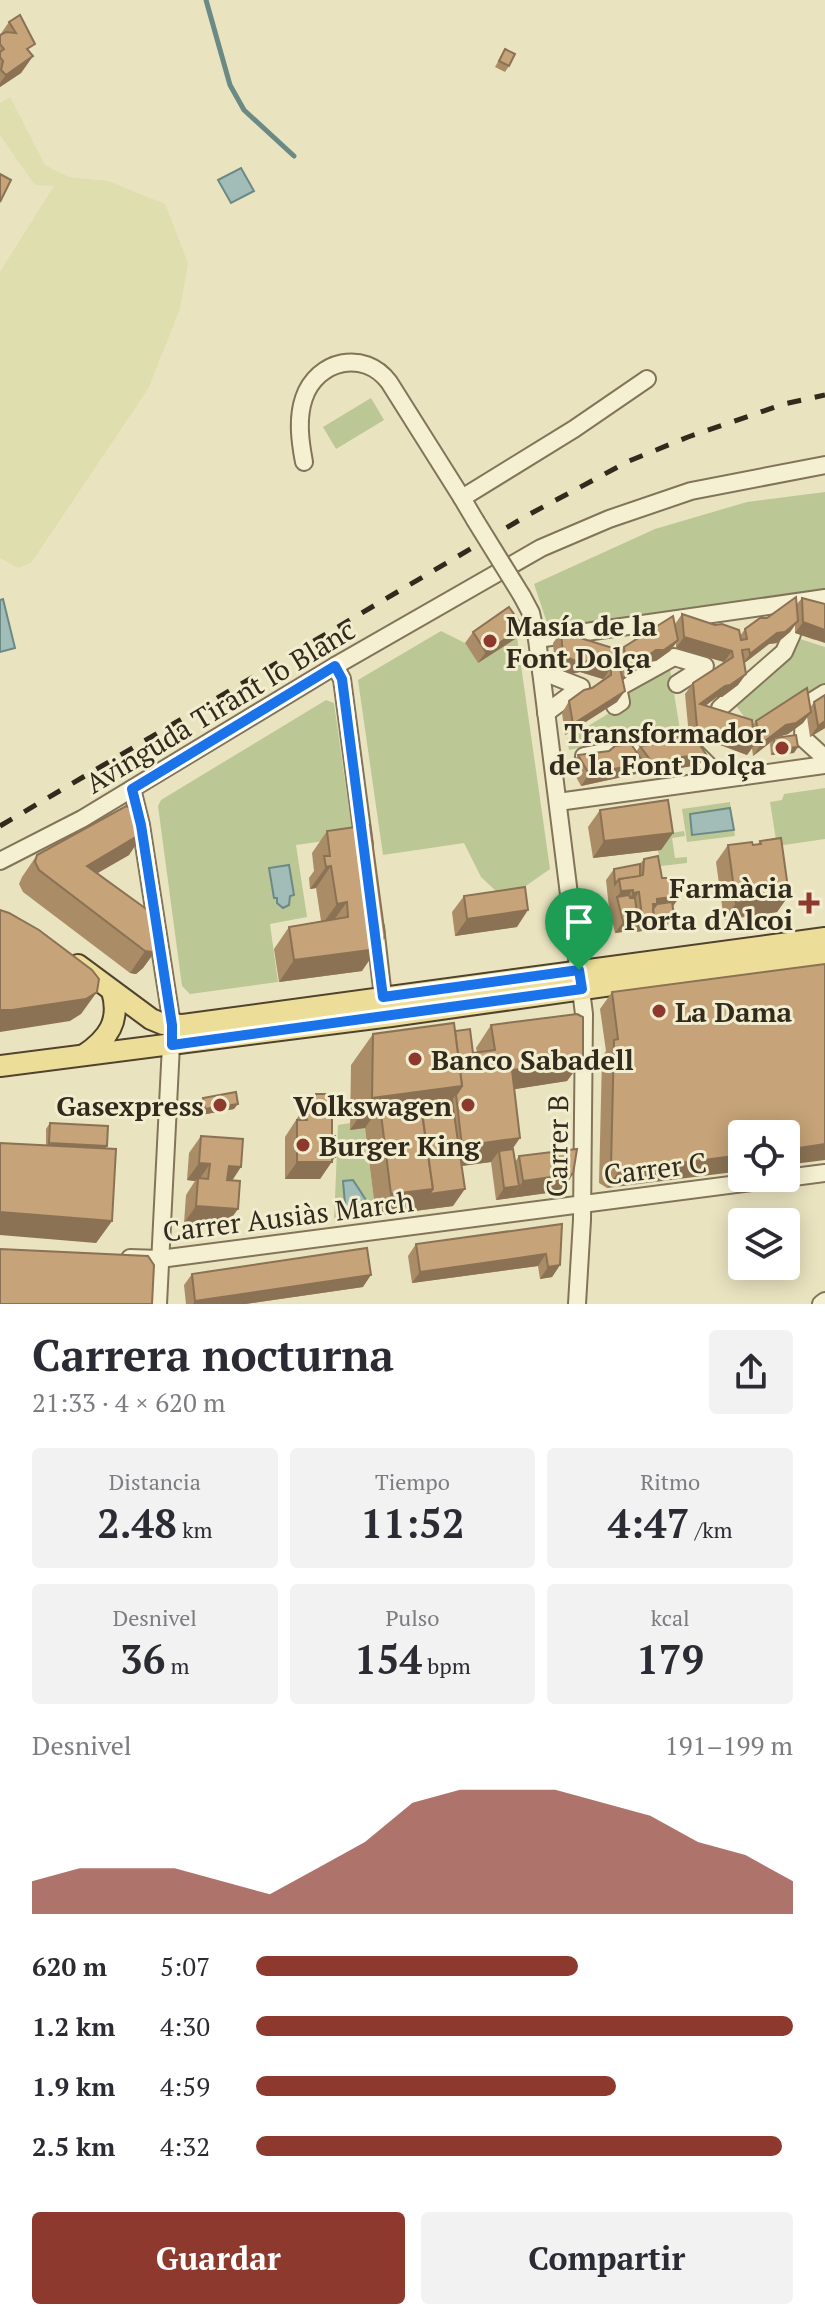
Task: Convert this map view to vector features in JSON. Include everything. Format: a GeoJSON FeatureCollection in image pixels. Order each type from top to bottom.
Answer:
{"type":"FeatureCollection","features":[{"type":"Feature","properties":{"kind":"main road"},"geometry":{"type":"LineString","coordinates":[[65,955],[172,1035],[580,979],[825,938]]}},
{"type":"Feature","properties":{"kind":"main road"},"geometry":{"type":"LineString","coordinates":[[0,1066],[84,1055],[172,1035],[383,997],[825,955]]}},
{"type":"Feature","properties":{"kind":"main road"},"geometry":{"type":"LineString","coordinates":[[84,1055],[109,1033],[116,1016],[112,991]]}},
{"type":"Feature","properties":{"kind":"street","name":"Carrer B"},"geometry":{"type":"LineString","coordinates":[[304,462],[301,411],[309,387],[333,366],[361,362],[377,369],[389,382],[531,613],[537,639],[580,979],[585,1051],[577,1304]]}},
{"type":"Feature","properties":{"kind":"street"},"geometry":{"type":"LineString","coordinates":[[462,498],[574,429],[647,379]]}},
{"type":"Feature","properties":{"kind":"street","name":"Avinguda Tirant lo Blanc"},"geometry":{"type":"LineString","coordinates":[[0,861],[56,834],[335,666],[541,548],[609,519],[691,491],[825,465]]}},
{"type":"Feature","properties":{"kind":"street"},"geometry":{"type":"LineString","coordinates":[[537,639],[671,638],[790,603],[825,598]]}},
{"type":"Feature","properties":{"kind":"street"},"geometry":{"type":"LineString","coordinates":[[720,708],[784,652],[792,634],[790,603]]}},
{"type":"Feature","properties":{"kind":"street"},"geometry":{"type":"LineString","coordinates":[[615,706],[621,702],[618,685],[671,638]]}},
{"type":"Feature","properties":{"kind":"street"},"geometry":{"type":"LineString","coordinates":[[671,638],[705,666],[677,687],[671,638]]}},
{"type":"Feature","properties":{"kind":"street"},"geometry":{"type":"LineString","coordinates":[[335,666],[342,679],[367,865]]}},
{"type":"Feature","properties":{"kind":"street"},"geometry":{"type":"LineString","coordinates":[[541,671],[581,687],[546,713]]}},
{"type":"Feature","properties":{"kind":"street"},"geometry":{"type":"LineString","coordinates":[[822,758],[803,738],[804,706],[825,693]]}},
{"type":"Feature","properties":{"kind":"street"},"geometry":{"type":"LineString","coordinates":[[822,758],[825,735]]}},
{"type":"Feature","properties":{"kind":"street"},"geometry":{"type":"LineString","coordinates":[[583,757],[680,737],[722,779]]}},
{"type":"Feature","properties":{"kind":"street"},"geometry":{"type":"LineString","coordinates":[[558,802],[799,769],[822,758]]}},
{"type":"Feature","properties":{"kind":"street"},"geometry":{"type":"LineString","coordinates":[[132,789],[141,825],[172,1035],[158,1304]]}},
{"type":"Feature","properties":{"kind":"street"},"geometry":{"type":"LineString","coordinates":[[373,909],[383,997]]}},
{"type":"Feature","properties":{"kind":"street","name":"Carrer C"},"geometry":{"type":"LineString","coordinates":[[800,1176],[825,1173]]}},
{"type":"Feature","properties":{"kind":"street","name":"Carrer C"},"geometry":{"type":"LineString","coordinates":[[582,1204],[728,1185]]}},
{"type":"Feature","properties":{"kind":"street","name":"Carrer Ausiàs March"},"geometry":{"type":"LineString","coordinates":[[119,1258],[160,1259],[582,1204]]}},
{"type":"Feature","properties":{"kind":"green space"},"geometry":{"type":"Polygon","coordinates":[[[10,97],[45,165],[69,177],[108,181],[165,204],[188,263],[180,309],[148,389],[31,563],[18,568],[0,558],[0,272],[54,186],[35,185],[0,135],[0,103],[10,97]]]}},
{"type":"Feature","properties":{"kind":"green space"},"geometry":{"type":"Polygon","coordinates":[[[371,398],[384,420],[336,449],[323,427],[371,398]]]}},
{"type":"Feature","properties":{"kind":"green space"},"geometry":{"type":"Polygon","coordinates":[[[825,492],[825,590],[549,629],[534,584],[655,529],[747,502],[825,492]]]}},
{"type":"Feature","properties":{"kind":"green space"},"geometry":{"type":"Polygon","coordinates":[[[441,631],[465,643],[478,663],[517,637],[550,869],[520,890],[496,891],[481,877],[464,843],[383,855],[358,680],[441,631]]]}},
{"type":"Feature","properties":{"kind":"green space"},"geometry":{"type":"Polygon","coordinates":[[[797,638],[825,647],[825,684],[751,726],[734,703],[797,638]]]}},
{"type":"Feature","properties":{"kind":"green space"},"geometry":{"type":"Polygon","coordinates":[[[670,669],[680,730],[635,743],[614,741],[569,750],[567,739],[624,704],[624,691],[652,674],[670,669]]]}},
{"type":"Feature","properties":{"kind":"green space"},"geometry":{"type":"Polygon","coordinates":[[[326,700],[334,703],[353,837],[296,845],[307,917],[270,924],[278,982],[190,994],[182,986],[158,806],[161,800],[326,700]]]}},
{"type":"Feature","properties":{"kind":"green space"},"geometry":{"type":"Polygon","coordinates":[[[825,788],[825,839],[777,846],[770,802],[782,800],[784,794],[825,788]]]}},
{"type":"Feature","properties":{"kind":"green space"},"geometry":{"type":"Polygon","coordinates":[[[730,802],[735,836],[687,842],[682,809],[730,802]]]}},
{"type":"Feature","properties":{"kind":"green space"},"geometry":{"type":"Polygon","coordinates":[[[684,831],[685,836],[672,838],[675,858],[687,857],[687,863],[661,866],[658,850],[671,833],[684,831]]]}},
{"type":"Feature","properties":{"kind":"green space"},"geometry":{"type":"Polygon","coordinates":[[[350,1123],[350,1130],[365,1128],[376,1216],[334,1222],[338,1125],[350,1123]]]}},
{"type":"Feature","properties":{"kind":"water"},"geometry":{"type":"Polygon","coordinates":[[[241,168],[254,191],[231,203],[218,180],[241,168]]]}},
{"type":"Feature","properties":{"kind":"water"},"geometry":{"type":"Polygon","coordinates":[[[3,599],[15,648],[0,652],[0,600],[3,599]]]}},
{"type":"Feature","properties":{"kind":"water"},"geometry":{"type":"Polygon","coordinates":[[[730,808],[734,830],[692,835],[690,814],[730,808]]]}},
{"type":"Feature","properties":{"kind":"water"},"geometry":{"type":"Polygon","coordinates":[[[289,865],[294,895],[290,896],[289,905],[283,908],[274,898],[269,868],[289,865]]]}},
{"type":"Feature","properties":{"kind":"water"},"geometry":{"type":"Polygon","coordinates":[[[353,1180],[370,1206],[364,1212],[346,1215],[343,1181],[353,1180]]]}},
{"type":"Feature","properties":{"kind":"building"},"geometry":{"type":"Polygon","coordinates":[[[20,15],[35,44],[27,49],[33,56],[6,75],[1,70],[3,61],[0,52],[4,49],[0,44],[0,35],[16,33],[9,22],[20,15]]]}},
{"type":"Feature","properties":{"kind":"building"},"geometry":{"type":"Polygon","coordinates":[[[505,49],[515,54],[509,66],[499,61],[505,49]]]}},
{"type":"Feature","properties":{"kind":"building"},"geometry":{"type":"Polygon","coordinates":[[[0,174],[11,180],[0,202],[0,174]]]}},
{"type":"Feature","properties":{"kind":"building"},"geometry":{"type":"Polygon","coordinates":[[[796,597],[798,621],[750,654],[749,649],[742,650],[746,674],[700,704],[752,720],[755,744],[723,732],[715,733],[697,727],[693,683],[733,657],[732,651],[684,637],[682,614],[739,630],[741,640],[747,639],[745,629],[796,597]]]}},
{"type":"Feature","properties":{"kind":"building"},"geometry":{"type":"Polygon","coordinates":[[[802,598],[825,604],[825,630],[803,622],[802,598]]]}},
{"type":"Feature","properties":{"kind":"building"},"geometry":{"type":"Polygon","coordinates":[[[509,607],[523,627],[486,652],[473,632],[509,607]]]}},
{"type":"Feature","properties":{"kind":"building"},"geometry":{"type":"Polygon","coordinates":[[[673,616],[678,640],[664,650],[656,650],[627,671],[627,667],[620,668],[625,691],[573,724],[569,701],[611,675],[611,668],[563,656],[561,632],[616,649],[619,658],[625,657],[624,647],[673,616]]]}},
{"type":"Feature","properties":{"kind":"building"},"geometry":{"type":"Polygon","coordinates":[[[807,688],[811,712],[796,723],[786,725],[761,744],[756,721],[807,688]]]}},
{"type":"Feature","properties":{"kind":"building"},"geometry":{"type":"Polygon","coordinates":[[[825,695],[825,721],[818,726],[814,702],[825,695]]]}},
{"type":"Feature","properties":{"kind":"building"},"geometry":{"type":"Polygon","coordinates":[[[693,735],[706,754],[675,758],[669,763],[654,765],[640,746],[671,742],[677,737],[693,735]]]}},
{"type":"Feature","properties":{"kind":"building"},"geometry":{"type":"Polygon","coordinates":[[[796,735],[798,747],[775,749],[774,738],[796,735]]]}},
{"type":"Feature","properties":{"kind":"building"},"geometry":{"type":"Polygon","coordinates":[[[631,744],[644,763],[589,774],[578,755],[609,751],[615,746],[631,744]]]}},
{"type":"Feature","properties":{"kind":"building"},"geometry":{"type":"Polygon","coordinates":[[[668,800],[673,833],[604,841],[600,810],[668,800]]]}},
{"type":"Feature","properties":{"kind":"building"},"geometry":{"type":"Polygon","coordinates":[[[126,806],[141,813],[144,832],[87,866],[156,916],[159,946],[152,952],[145,951],[39,870],[35,862],[37,855],[126,806]]]}},
{"type":"Feature","properties":{"kind":"building"},"geometry":{"type":"Polygon","coordinates":[[[370,825],[385,936],[377,949],[294,960],[289,927],[348,917],[347,902],[337,904],[331,866],[326,867],[324,856],[330,856],[327,831],[370,825]]]}},
{"type":"Feature","properties":{"kind":"building"},"geometry":{"type":"Polygon","coordinates":[[[781,838],[789,895],[736,903],[728,845],[761,844],[760,841],[781,838]]]}},
{"type":"Feature","properties":{"kind":"building"},"geometry":{"type":"Polygon","coordinates":[[[658,856],[662,878],[677,878],[680,896],[657,899],[657,904],[653,904],[654,915],[642,916],[639,892],[621,891],[619,879],[643,875],[644,859],[658,856]]]}},
{"type":"Feature","properties":{"kind":"building"},"geometry":{"type":"Polygon","coordinates":[[[640,864],[640,876],[619,879],[615,884],[614,869],[640,864]]]}},
{"type":"Feature","properties":{"kind":"building"},"geometry":{"type":"Polygon","coordinates":[[[525,887],[528,910],[467,919],[464,896],[525,887]]]}},
{"type":"Feature","properties":{"kind":"building"},"geometry":{"type":"Polygon","coordinates":[[[629,895],[635,898],[638,920],[623,922],[617,897],[629,895]]]}},
{"type":"Feature","properties":{"kind":"building"},"geometry":{"type":"Polygon","coordinates":[[[672,902],[674,915],[650,920],[657,904],[672,902]]]}},
{"type":"Feature","properties":{"kind":"building"},"geometry":{"type":"Polygon","coordinates":[[[0,910],[39,930],[92,970],[99,979],[97,992],[86,999],[0,1010],[0,910]]]}},
{"type":"Feature","properties":{"kind":"building"},"geometry":{"type":"Polygon","coordinates":[[[825,964],[825,1144],[800,1148],[800,1120],[728,1120],[728,1157],[619,1171],[611,1166],[614,1040],[618,1039],[612,992],[825,964]]]}},
{"type":"Feature","properties":{"kind":"building"},"geometry":{"type":"Polygon","coordinates":[[[577,1014],[583,1017],[583,1059],[512,1070],[520,1138],[462,1146],[456,1095],[462,1086],[455,1031],[470,1029],[473,1053],[495,1050],[491,1025],[577,1014]]]}},
{"type":"Feature","properties":{"kind":"building"},"geometry":{"type":"Polygon","coordinates":[[[454,1023],[462,1086],[372,1098],[373,1034],[454,1023]]]}},
{"type":"Feature","properties":{"kind":"building"},"geometry":{"type":"Polygon","coordinates":[[[236,1092],[238,1104],[205,1109],[203,1098],[236,1092]]]}},
{"type":"Feature","properties":{"kind":"building"},"geometry":{"type":"Polygon","coordinates":[[[316,1094],[332,1094],[335,1157],[332,1157],[332,1162],[297,1162],[297,1120],[307,1120],[307,1103],[316,1103],[316,1094]]]}},
{"type":"Feature","properties":{"kind":"building"},"geometry":{"type":"Polygon","coordinates":[[[420,1100],[433,1189],[391,1194],[380,1106],[420,1100]]]}},
{"type":"Feature","properties":{"kind":"building"},"geometry":{"type":"Polygon","coordinates":[[[452,1100],[465,1189],[429,1194],[433,1189],[421,1105],[452,1100]]]}},
{"type":"Feature","properties":{"kind":"building"},"geometry":{"type":"Polygon","coordinates":[[[50,1123],[108,1126],[107,1146],[49,1143],[50,1123]]]}},
{"type":"Feature","properties":{"kind":"building"},"geometry":{"type":"Polygon","coordinates":[[[201,1136],[243,1139],[241,1167],[229,1166],[227,1180],[240,1181],[238,1209],[196,1206],[198,1178],[208,1179],[210,1164],[199,1163],[201,1136]]]}},
{"type":"Feature","properties":{"kind":"building"},"geometry":{"type":"Polygon","coordinates":[[[0,1143],[116,1149],[112,1221],[0,1212],[0,1143]]]}},
{"type":"Feature","properties":{"kind":"building"},"geometry":{"type":"Polygon","coordinates":[[[513,1149],[519,1186],[504,1188],[499,1151],[513,1149]]]}},
{"type":"Feature","properties":{"kind":"building"},"geometry":{"type":"Polygon","coordinates":[[[577,1149],[573,1174],[523,1181],[519,1156],[577,1149]]]}},
{"type":"Feature","properties":{"kind":"building"},"geometry":{"type":"Polygon","coordinates":[[[562,1224],[560,1265],[548,1267],[546,1254],[420,1272],[416,1244],[562,1224]]]}},
{"type":"Feature","properties":{"kind":"building"},"geometry":{"type":"Polygon","coordinates":[[[367,1248],[371,1275],[195,1301],[192,1274],[367,1248]]]}},
{"type":"Feature","properties":{"kind":"building"},"geometry":{"type":"Polygon","coordinates":[[[0,1249],[148,1256],[154,1265],[152,1304],[0,1304],[0,1249]]]}},
{"type":"Feature","properties":{"kind":"waterway"},"geometry":{"type":"LineString","coordinates":[[206,0],[230,85],[244,110],[294,156]]}},
{"type":"Feature","properties":{"kind":"railway"},"geometry":{"type":"LineString","coordinates":[[0,826],[528,515],[629,461],[784,404],[825,395]]}},
{"type":"Feature","properties":{"kind":"place","name":"Masía de la Font Dolça"},"geometry":{"type":"Point","coordinates":[490,641]}},
{"type":"Feature","properties":{"kind":"place","name":"Transformador de la Font Dolça"},"geometry":{"type":"Point","coordinates":[782,748]}},
{"type":"Feature","properties":{"kind":"place","name":"Farmàcia Porta d'Alcoi"},"geometry":{"type":"Point","coordinates":[809,903]}},
{"type":"Feature","properties":{"kind":"place","name":"La Dama"},"geometry":{"type":"Point","coordinates":[659,1011]}},
{"type":"Feature","properties":{"kind":"place","name":"Banco Sabadell"},"geometry":{"type":"Point","coordinates":[415,1059]}},
{"type":"Feature","properties":{"kind":"place","name":"Gasexpress"},"geometry":{"type":"Point","coordinates":[220,1105]}},
{"type":"Feature","properties":{"kind":"place","name":"Volkswagen"},"geometry":{"type":"Point","coordinates":[468,1105]}},
{"type":"Feature","properties":{"kind":"place","name":"Burger King"},"geometry":{"type":"Point","coordinates":[303,1145]}},
{"type":"Feature","properties":{"kind":"route"},"geometry":{"type":"LineString","coordinates":[[335,666],[342,679],[383,997],[579,970],[582,989],[172,1045],[172,1025],[141,825],[132,789],[335,666]]}}]}
